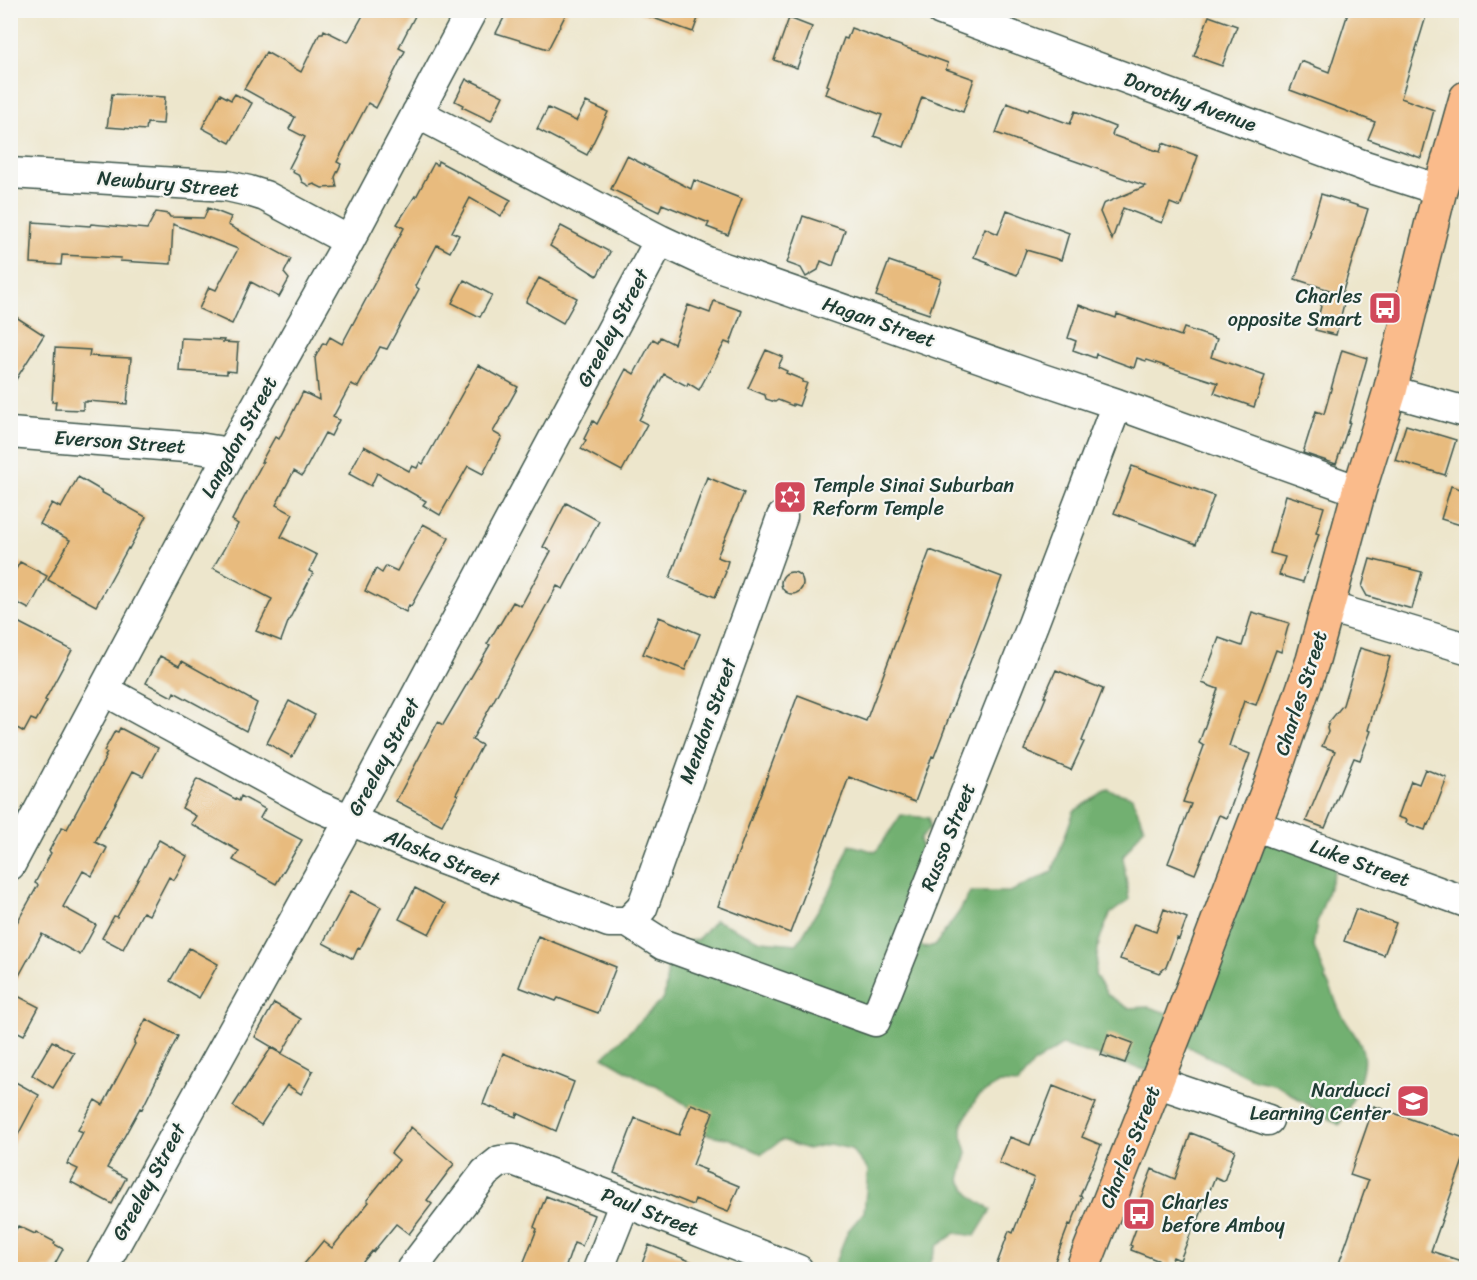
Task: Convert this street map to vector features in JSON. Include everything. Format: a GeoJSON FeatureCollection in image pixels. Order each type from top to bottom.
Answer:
{"type":"FeatureCollection","features":[{"type":"Feature","properties":{"kind":"main road","name":"Charles Street"},"geometry":{"type":"LineString","coordinates":[[1082,1269],[1270,785],[1313,660],[1359,491],[1390,391],[1440,190],[1467,98]]}},
{"type":"Feature","properties":{"kind":"street","name":"Langdon Street"},"geometry":{"type":"LineString","coordinates":[[10,865],[230,453],[349,241],[472,10]]}},
{"type":"Feature","properties":{"kind":"street","name":"Dorothy Avenue"},"geometry":{"type":"LineString","coordinates":[[941,10],[1365,166],[1440,190]]}},
{"type":"Feature","properties":{"kind":"street","name":"Hagan Street"},"geometry":{"type":"LineString","coordinates":[[417,113],[660,240],[707,262],[1117,404],[1359,491]]}},
{"type":"Feature","properties":{"kind":"street","name":"Newbury Street"},"geometry":{"type":"LineString","coordinates":[[10,173],[227,186],[265,196],[349,241]]}},
{"type":"Feature","properties":{"kind":"street","name":"Greeley Street"},"geometry":{"type":"LineString","coordinates":[[101,1269],[350,820],[660,240]]}},
{"type":"Feature","properties":{"kind":"street"},"geometry":{"type":"LineString","coordinates":[[1390,391],[1467,412]]}},
{"type":"Feature","properties":{"kind":"street","name":"Russo Street"},"geometry":{"type":"LineString","coordinates":[[628,922],[664,945],[875,1021],[1029,635],[1117,404]]}},
{"type":"Feature","properties":{"kind":"street","name":"Everson Street"},"geometry":{"type":"LineString","coordinates":[[10,433],[198,448],[230,453]]}},
{"type":"Feature","properties":{"kind":"street","name":"Mendon Street"},"geometry":{"type":"LineString","coordinates":[[628,922],[642,908],[782,517]]}},
{"type":"Feature","properties":{"kind":"street"},"geometry":{"type":"LineString","coordinates":[[1328,607],[1467,648]]}},
{"type":"Feature","properties":{"kind":"street","name":"Alaska Street"},"geometry":{"type":"LineString","coordinates":[[104,690],[315,805],[442,859],[609,922],[628,922]]}},
{"type":"Feature","properties":{"kind":"street","name":"Luke Street"},"geometry":{"type":"LineString","coordinates":[[1254,825],[1467,902]]}},
{"type":"Feature","properties":{"kind":"street"},"geometry":{"type":"LineString","coordinates":[[1156,1082],[1268,1120]]}},
{"type":"Feature","properties":{"kind":"street","name":"Paul Street"},"geometry":{"type":"LineString","coordinates":[[411,1269],[485,1173],[500,1161],[513,1160],[798,1269]]}},
{"type":"Feature","properties":{"kind":"street"},"geometry":{"type":"LineString","coordinates":[[598,1269],[625,1202]]}},
{"type":"Feature","properties":{"kind":"green space"},"geometry":{"type":"Polygon","coordinates":[[[1108,790],[1132,797],[1144,827],[1123,857],[1129,900],[1110,914],[1099,941],[1095,975],[1108,995],[1128,1008],[1149,1007],[1179,1017],[1254,835],[1337,864],[1317,923],[1313,945],[1326,976],[1325,980],[1332,990],[1341,1014],[1359,1041],[1363,1055],[1358,1087],[1339,1125],[1277,1085],[1250,1079],[1175,1040],[1155,1073],[1062,1045],[1034,1063],[1018,1084],[1000,1083],[978,1096],[962,1124],[962,1136],[967,1152],[960,1180],[972,1197],[991,1210],[975,1236],[956,1233],[937,1246],[928,1269],[832,1270],[848,1231],[864,1212],[868,1170],[851,1149],[829,1144],[807,1149],[782,1140],[762,1154],[730,1139],[705,1134],[698,1113],[656,1085],[648,1083],[603,1057],[664,998],[669,958],[688,941],[697,940],[715,920],[761,941],[797,944],[831,889],[850,845],[876,852],[901,815],[929,818],[930,828],[920,839],[922,853],[903,899],[909,935],[924,948],[935,945],[959,912],[970,892],[1010,892],[1052,872],[1074,811],[1108,790]]]}},
{"type":"Feature","properties":{"kind":"building"},"geometry":{"type":"Polygon","coordinates":[[[366,10],[418,10],[399,48],[405,51],[376,108],[368,103],[337,162],[341,164],[335,177],[337,187],[322,188],[314,184],[309,186],[289,168],[305,137],[289,129],[295,117],[244,89],[266,52],[301,72],[320,33],[324,30],[348,42],[366,10]]]}},
{"type":"Feature","properties":{"kind":"building"},"geometry":{"type":"Polygon","coordinates":[[[508,10],[568,10],[548,49],[496,33],[508,10]]]}},
{"type":"Feature","properties":{"kind":"building"},"geometry":{"type":"Polygon","coordinates":[[[640,10],[701,10],[693,32],[639,13],[640,10]]]}},
{"type":"Feature","properties":{"kind":"building"},"geometry":{"type":"Polygon","coordinates":[[[1349,10],[1428,10],[1401,98],[1434,110],[1421,158],[1368,139],[1375,122],[1290,90],[1301,61],[1329,72],[1349,10]]]}},
{"type":"Feature","properties":{"kind":"building"},"geometry":{"type":"Polygon","coordinates":[[[1209,16],[1237,26],[1222,66],[1194,56],[1209,16]]]}},
{"type":"Feature","properties":{"kind":"building"},"geometry":{"type":"Polygon","coordinates":[[[789,18],[812,27],[797,68],[774,60],[789,18]]]}},
{"type":"Feature","properties":{"kind":"building"},"geometry":{"type":"Polygon","coordinates":[[[851,28],[948,63],[946,69],[974,79],[963,112],[922,97],[904,147],[874,136],[882,115],[826,94],[829,86],[827,85],[844,38],[847,39],[851,28]]]}},
{"type":"Feature","properties":{"kind":"building"},"geometry":{"type":"Polygon","coordinates":[[[466,79],[503,96],[491,121],[462,107],[463,105],[455,101],[466,79]]]}},
{"type":"Feature","properties":{"kind":"building"},"geometry":{"type":"Polygon","coordinates":[[[112,94],[165,97],[163,124],[147,123],[146,130],[107,127],[112,94]]]}},
{"type":"Feature","properties":{"kind":"building"},"geometry":{"type":"Polygon","coordinates":[[[220,94],[231,100],[235,94],[252,103],[230,143],[202,128],[220,94]]]}},
{"type":"Feature","properties":{"kind":"building"},"geometry":{"type":"Polygon","coordinates":[[[586,102],[608,112],[587,155],[537,129],[548,108],[576,121],[586,102]]]}},
{"type":"Feature","properties":{"kind":"building"},"geometry":{"type":"Polygon","coordinates":[[[1007,103],[1070,124],[1075,111],[1115,127],[1112,135],[1160,152],[1163,143],[1198,156],[1180,207],[1170,203],[1162,223],[1123,208],[1112,240],[1100,212],[1103,204],[1146,186],[996,133],[1007,103]]]}},
{"type":"Feature","properties":{"kind":"building"},"geometry":{"type":"Polygon","coordinates":[[[627,156],[691,189],[694,180],[742,199],[728,235],[707,227],[709,223],[662,204],[659,212],[611,189],[627,156]]]}},
{"type":"Feature","properties":{"kind":"building"},"geometry":{"type":"Polygon","coordinates":[[[438,161],[511,200],[501,216],[470,198],[452,232],[459,235],[450,252],[437,245],[415,286],[419,289],[387,349],[380,347],[358,387],[351,384],[333,417],[339,420],[331,436],[325,433],[302,476],[294,471],[276,505],[293,514],[281,537],[317,555],[309,571],[313,573],[281,641],[256,631],[272,599],[213,568],[238,524],[232,520],[263,462],[261,462],[275,437],[279,439],[303,392],[319,400],[315,358],[318,352],[330,337],[342,344],[404,228],[397,224],[416,197],[434,163],[437,165],[438,161]]]}},
{"type":"Feature","properties":{"kind":"building"},"geometry":{"type":"Polygon","coordinates":[[[1321,194],[1368,209],[1342,294],[1295,279],[1321,194]]]}},
{"type":"Feature","properties":{"kind":"building"},"geometry":{"type":"Polygon","coordinates":[[[208,208],[231,217],[228,225],[291,259],[284,273],[289,279],[279,297],[251,282],[232,324],[199,309],[209,287],[216,290],[238,249],[173,224],[171,264],[120,261],[121,258],[62,255],[61,265],[31,263],[33,222],[147,229],[156,212],[168,214],[170,217],[204,218],[208,208]]]}},
{"type":"Feature","properties":{"kind":"building"},"geometry":{"type":"Polygon","coordinates":[[[1007,210],[1069,233],[1061,260],[1026,250],[1017,275],[974,257],[985,228],[998,234],[1007,210]]]}},
{"type":"Feature","properties":{"kind":"building"},"geometry":{"type":"Polygon","coordinates":[[[803,216],[845,230],[833,266],[821,261],[818,270],[806,277],[801,268],[787,263],[803,216]]]}},
{"type":"Feature","properties":{"kind":"building"},"geometry":{"type":"Polygon","coordinates":[[[561,226],[610,252],[597,276],[550,246],[561,226]]]}},
{"type":"Feature","properties":{"kind":"building"},"geometry":{"type":"Polygon","coordinates":[[[889,261],[941,279],[929,314],[876,296],[889,261]]]}},
{"type":"Feature","properties":{"kind":"building"},"geometry":{"type":"Polygon","coordinates":[[[539,278],[577,298],[563,323],[526,302],[539,278]]]}},
{"type":"Feature","properties":{"kind":"building"},"geometry":{"type":"Polygon","coordinates":[[[464,280],[492,295],[480,317],[452,303],[464,280]]]}},
{"type":"Feature","properties":{"kind":"building"},"geometry":{"type":"Polygon","coordinates":[[[1325,290],[1346,296],[1336,335],[1315,330],[1325,290]]]}},
{"type":"Feature","properties":{"kind":"building"},"geometry":{"type":"Polygon","coordinates":[[[714,301],[742,311],[730,344],[725,342],[699,390],[664,374],[639,420],[647,424],[622,471],[581,449],[593,421],[597,424],[626,369],[634,374],[653,339],[658,342],[660,337],[674,344],[688,305],[710,313],[714,301]]]}},
{"type":"Feature","properties":{"kind":"building"},"geometry":{"type":"Polygon","coordinates":[[[1079,305],[1116,318],[1117,314],[1181,336],[1184,328],[1217,339],[1211,357],[1265,376],[1254,407],[1214,393],[1218,383],[1147,360],[1137,358],[1134,368],[1096,354],[1095,358],[1073,350],[1076,341],[1068,338],[1079,305]]]}},
{"type":"Feature","properties":{"kind":"building"},"geometry":{"type":"Polygon","coordinates":[[[10,313],[44,335],[10,389],[10,313]]]}},
{"type":"Feature","properties":{"kind":"building"},"geometry":{"type":"Polygon","coordinates":[[[181,338],[238,343],[236,372],[227,371],[227,374],[179,371],[181,338]]]}},
{"type":"Feature","properties":{"kind":"building"},"geometry":{"type":"Polygon","coordinates":[[[55,348],[90,350],[89,356],[131,358],[127,404],[87,401],[83,402],[83,410],[55,409],[56,401],[52,402],[55,348]]]}},
{"type":"Feature","properties":{"kind":"building"},"geometry":{"type":"Polygon","coordinates":[[[766,350],[783,357],[778,367],[807,383],[799,406],[766,399],[765,395],[748,388],[766,350]]]}},
{"type":"Feature","properties":{"kind":"building"},"geometry":{"type":"Polygon","coordinates":[[[1342,350],[1367,358],[1336,464],[1303,453],[1316,411],[1324,414],[1342,350]]]}},
{"type":"Feature","properties":{"kind":"building"},"geometry":{"type":"Polygon","coordinates":[[[478,365],[518,387],[493,432],[502,437],[483,474],[468,466],[440,515],[423,505],[426,501],[377,473],[371,486],[349,474],[364,446],[409,471],[412,466],[417,468],[420,462],[423,464],[478,365]]]}},
{"type":"Feature","properties":{"kind":"building"},"geometry":{"type":"Polygon","coordinates":[[[1406,425],[1456,440],[1445,475],[1395,460],[1406,425]]]}},
{"type":"Feature","properties":{"kind":"building"},"geometry":{"type":"Polygon","coordinates":[[[1132,466],[1214,496],[1196,544],[1114,513],[1132,466]]]}},
{"type":"Feature","properties":{"kind":"building"},"geometry":{"type":"Polygon","coordinates":[[[78,477],[146,517],[96,606],[48,580],[70,540],[40,524],[52,503],[61,508],[78,477]]]}},
{"type":"Feature","properties":{"kind":"building"},"geometry":{"type":"Polygon","coordinates":[[[707,477],[744,493],[717,557],[728,561],[726,572],[715,597],[670,578],[707,477]]]}},
{"type":"Feature","properties":{"kind":"building"},"geometry":{"type":"Polygon","coordinates":[[[1451,486],[1467,491],[1467,527],[1441,519],[1451,486]]]}},
{"type":"Feature","properties":{"kind":"building"},"geometry":{"type":"Polygon","coordinates":[[[1286,495],[1324,507],[1316,533],[1319,534],[1303,582],[1279,575],[1285,557],[1270,553],[1286,495]]]}},
{"type":"Feature","properties":{"kind":"building"},"geometry":{"type":"Polygon","coordinates":[[[566,503],[599,521],[563,589],[557,586],[472,740],[482,745],[442,825],[396,801],[438,722],[443,725],[490,645],[487,644],[513,602],[521,606],[551,551],[543,547],[566,503]]]}},
{"type":"Feature","properties":{"kind":"building"},"geometry":{"type":"Polygon","coordinates":[[[423,524],[449,538],[406,612],[365,591],[376,569],[382,573],[386,566],[397,571],[423,524]]]}},
{"type":"Feature","properties":{"kind":"building"},"geometry":{"type":"Polygon","coordinates":[[[930,550],[1002,577],[915,802],[849,777],[790,933],[718,906],[798,695],[866,721],[930,550]]]}},
{"type":"Feature","properties":{"kind":"building"},"geometry":{"type":"Polygon","coordinates":[[[1370,559],[1422,572],[1412,609],[1367,596],[1362,587],[1370,559]]]}},
{"type":"Feature","properties":{"kind":"building"},"geometry":{"type":"Polygon","coordinates":[[[20,562],[47,576],[29,609],[10,599],[10,580],[20,562]]]}},
{"type":"Feature","properties":{"kind":"building"},"geometry":{"type":"Polygon","coordinates":[[[792,572],[800,575],[803,583],[800,591],[792,594],[784,591],[781,583],[784,575],[792,572]]]}},
{"type":"Feature","properties":{"kind":"building"},"geometry":{"type":"Polygon","coordinates":[[[1252,612],[1289,623],[1281,652],[1276,650],[1256,705],[1244,701],[1229,746],[1250,754],[1227,818],[1219,815],[1195,874],[1168,863],[1191,804],[1183,802],[1204,746],[1199,743],[1218,689],[1202,683],[1219,638],[1242,646],[1252,612]]]}},
{"type":"Feature","properties":{"kind":"building"},"geometry":{"type":"Polygon","coordinates":[[[659,617],[700,634],[685,670],[643,654],[659,617]]]}},
{"type":"Feature","properties":{"kind":"building"},"geometry":{"type":"Polygon","coordinates":[[[10,618],[72,650],[36,721],[31,719],[24,732],[10,724],[10,618]]]}},
{"type":"Feature","properties":{"kind":"building"},"geometry":{"type":"Polygon","coordinates":[[[1360,648],[1390,657],[1368,730],[1371,731],[1360,760],[1354,758],[1325,828],[1306,821],[1335,751],[1322,746],[1328,732],[1327,728],[1343,705],[1360,648]]]}},
{"type":"Feature","properties":{"kind":"building"},"geometry":{"type":"Polygon","coordinates":[[[160,656],[179,666],[182,661],[257,703],[246,731],[174,692],[172,697],[146,683],[160,656]]]}},
{"type":"Feature","properties":{"kind":"building"},"geometry":{"type":"Polygon","coordinates":[[[1056,670],[1103,689],[1082,741],[1084,742],[1071,770],[1024,750],[1056,670]]]}},
{"type":"Feature","properties":{"kind":"building"},"geometry":{"type":"Polygon","coordinates":[[[289,701],[315,715],[292,757],[267,743],[289,701]]]}},
{"type":"Feature","properties":{"kind":"building"},"geometry":{"type":"Polygon","coordinates":[[[120,728],[158,748],[143,776],[133,771],[95,842],[107,848],[92,876],[83,871],[63,907],[96,925],[80,955],[42,934],[10,992],[10,935],[38,885],[35,883],[51,853],[49,851],[62,827],[67,829],[106,757],[107,753],[104,751],[115,731],[118,732],[120,728]]]}},
{"type":"Feature","properties":{"kind":"building"},"geometry":{"type":"Polygon","coordinates":[[[1425,769],[1447,778],[1425,830],[1406,823],[1407,820],[1398,817],[1411,781],[1419,784],[1425,769]]]}},
{"type":"Feature","properties":{"kind":"building"},"geometry":{"type":"Polygon","coordinates":[[[197,779],[239,801],[241,796],[265,809],[260,818],[302,840],[276,884],[233,860],[239,851],[191,824],[196,816],[182,808],[197,779]]]}},
{"type":"Feature","properties":{"kind":"building"},"geometry":{"type":"Polygon","coordinates":[[[159,840],[187,856],[174,880],[169,877],[149,915],[143,912],[123,949],[102,938],[114,916],[117,917],[159,840]]]}},
{"type":"Feature","properties":{"kind":"building"},"geometry":{"type":"Polygon","coordinates":[[[415,888],[445,904],[429,934],[399,919],[415,888]]]}},
{"type":"Feature","properties":{"kind":"building"},"geometry":{"type":"Polygon","coordinates":[[[351,891],[381,907],[353,959],[323,943],[351,891]]]}},
{"type":"Feature","properties":{"kind":"building"},"geometry":{"type":"Polygon","coordinates":[[[1164,909],[1187,918],[1166,967],[1159,973],[1120,959],[1134,924],[1156,932],[1164,909]]]}},
{"type":"Feature","properties":{"kind":"building"},"geometry":{"type":"Polygon","coordinates":[[[1356,909],[1396,923],[1384,955],[1344,941],[1356,909]]]}},
{"type":"Feature","properties":{"kind":"building"},"geometry":{"type":"Polygon","coordinates":[[[538,936],[616,967],[598,1013],[519,987],[538,936]]]}},
{"type":"Feature","properties":{"kind":"building"},"geometry":{"type":"Polygon","coordinates":[[[189,948],[218,964],[199,998],[170,981],[189,948]]]}},
{"type":"Feature","properties":{"kind":"building"},"geometry":{"type":"Polygon","coordinates":[[[10,992],[39,1007],[24,1035],[10,1028],[10,992]]]}},
{"type":"Feature","properties":{"kind":"building"},"geometry":{"type":"Polygon","coordinates":[[[274,1003],[301,1019],[282,1053],[255,1037],[274,1003]]]}},
{"type":"Feature","properties":{"kind":"building"},"geometry":{"type":"Polygon","coordinates":[[[146,1019],[178,1036],[142,1109],[140,1108],[107,1168],[126,1178],[112,1204],[71,1182],[78,1169],[67,1164],[83,1132],[78,1130],[95,1100],[103,1105],[146,1019]]]}},
{"type":"Feature","properties":{"kind":"building"},"geometry":{"type":"Polygon","coordinates":[[[1108,1034],[1133,1043],[1125,1063],[1101,1055],[1108,1034]]]}},
{"type":"Feature","properties":{"kind":"building"},"geometry":{"type":"Polygon","coordinates":[[[52,1041],[74,1053],[53,1088],[32,1075],[52,1041]]]}},
{"type":"Feature","properties":{"kind":"building"},"geometry":{"type":"Polygon","coordinates":[[[271,1048],[313,1071],[301,1094],[287,1085],[261,1125],[233,1106],[271,1048]]]}},
{"type":"Feature","properties":{"kind":"building"},"geometry":{"type":"Polygon","coordinates":[[[503,1053],[574,1082],[556,1131],[517,1113],[516,1117],[483,1104],[503,1053]]]}},
{"type":"Feature","properties":{"kind":"building"},"geometry":{"type":"Polygon","coordinates":[[[10,1079],[39,1095],[10,1150],[10,1079]]]}},
{"type":"Feature","properties":{"kind":"building"},"geometry":{"type":"Polygon","coordinates":[[[1053,1086],[1096,1103],[1082,1137],[1101,1145],[1052,1269],[995,1269],[1009,1231],[1013,1233],[1034,1178],[999,1163],[1010,1137],[1030,1145],[1053,1086]]]}},
{"type":"Feature","properties":{"kind":"building"},"geometry":{"type":"Polygon","coordinates":[[[691,1104],[713,1112],[693,1165],[739,1186],[728,1212],[695,1199],[693,1205],[614,1173],[635,1118],[679,1135],[691,1104]]]}},
{"type":"Feature","properties":{"kind":"building"},"geometry":{"type":"Polygon","coordinates":[[[1374,1106],[1467,1139],[1467,1149],[1431,1251],[1467,1263],[1467,1269],[1337,1269],[1368,1181],[1350,1175],[1374,1106]]]}},
{"type":"Feature","properties":{"kind":"building"},"geometry":{"type":"Polygon","coordinates":[[[411,1127],[454,1164],[427,1200],[432,1204],[409,1234],[396,1224],[358,1268],[360,1269],[300,1269],[323,1241],[332,1248],[369,1202],[367,1200],[399,1160],[391,1153],[411,1127]]]}},
{"type":"Feature","properties":{"kind":"building"},"geometry":{"type":"Polygon","coordinates":[[[1191,1133],[1235,1150],[1224,1181],[1215,1177],[1180,1260],[1173,1257],[1170,1265],[1131,1250],[1130,1245],[1146,1202],[1140,1200],[1152,1169],[1175,1179],[1191,1133]]]}},
{"type":"Feature","properties":{"kind":"building"},"geometry":{"type":"Polygon","coordinates":[[[546,1196],[594,1215],[582,1246],[574,1243],[565,1269],[521,1269],[537,1229],[534,1227],[546,1196]]]}},
{"type":"Feature","properties":{"kind":"building"},"geometry":{"type":"Polygon","coordinates":[[[18,1226],[35,1234],[36,1232],[63,1249],[52,1269],[19,1269],[10,1265],[10,1240],[18,1226]]]}},
{"type":"Feature","properties":{"kind":"building"},"geometry":{"type":"Polygon","coordinates":[[[649,1245],[708,1268],[708,1269],[640,1269],[649,1245]]]}},
{"type":"Feature","properties":{"kind":"place","name":"Charles opposite Smart"},"geometry":{"type":"Point","coordinates":[1385,308]}},
{"type":"Feature","properties":{"kind":"place","name":"Temple Sinai Suburban Reform Temple"},"geometry":{"type":"Point","coordinates":[790,497]}},
{"type":"Feature","properties":{"kind":"place","name":"Narducci Learning Center"},"geometry":{"type":"Point","coordinates":[1413,1101]}},
{"type":"Feature","properties":{"kind":"place","name":"Charles before Amboy"},"geometry":{"type":"Point","coordinates":[1139,1214]}}]}
